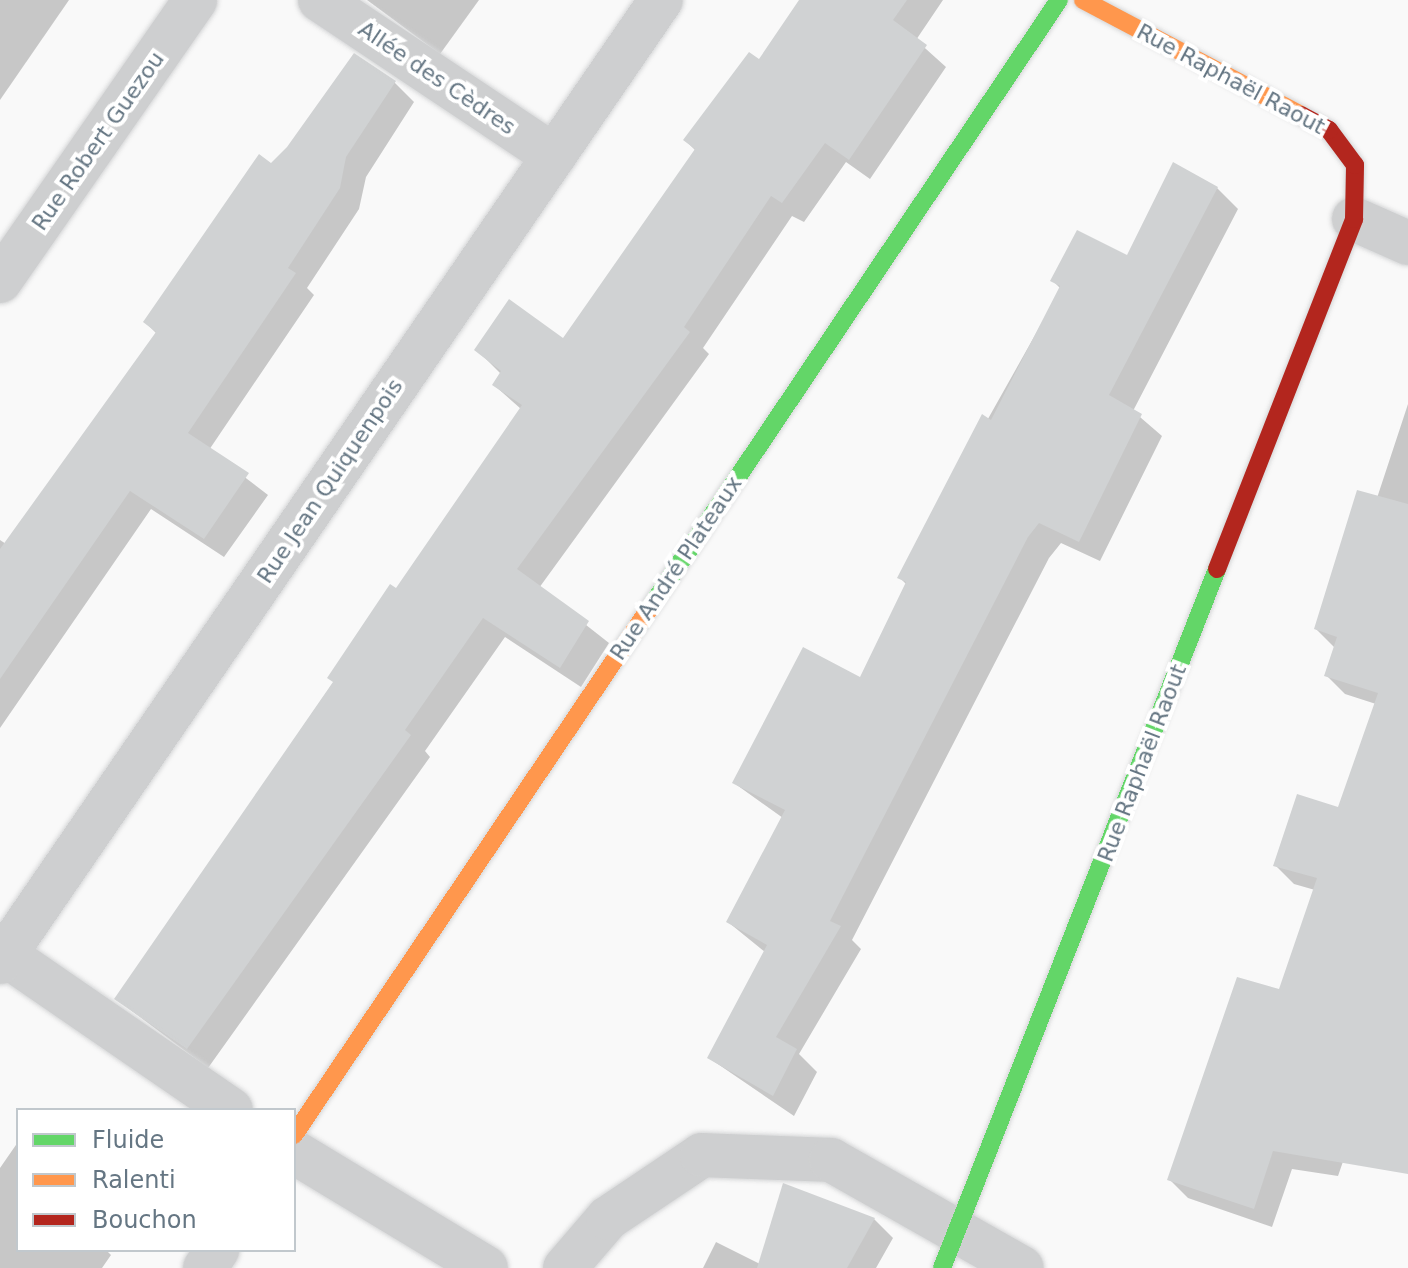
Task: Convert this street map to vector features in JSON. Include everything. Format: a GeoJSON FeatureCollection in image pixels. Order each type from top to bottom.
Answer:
{"type":"FeatureCollection","features":[{"type":"Feature","properties":{"kind":"street","name":"Rue Robert Guezou"},"geometry":{"type":"LineString","coordinates":[[0,281],[195,0]]}},
{"type":"Feature","properties":{"kind":"street","name":"Allée des Cèdres"},"geometry":{"type":"LineString","coordinates":[[320,0],[554,156]]}},
{"type":"Feature","properties":{"kind":"street","name":"Rue Jean Quiquenpois"},"geometry":{"type":"LineString","coordinates":[[2,956],[661,0]]}},
{"type":"Feature","properties":{"kind":"street","name":"Rue André Plateaux"},"geometry":{"type":"LineString","coordinates":[[296,1132],[1059,0]]}},
{"type":"Feature","properties":{"kind":"street","name":"Rue Raphaël Raout"},"geometry":{"type":"LineString","coordinates":[[950,1250],[1354,219],[1355,165],[1329,130],[1083,0]]}},
{"type":"Feature","properties":{"kind":"street"},"geometry":{"type":"LineString","coordinates":[[1354,219],[1408,243]]}},
{"type":"Feature","properties":{"kind":"street"},"geometry":{"type":"LineString","coordinates":[[2,956],[228,1108]]}},
{"type":"Feature","properties":{"kind":"street"},"geometry":{"type":"LineString","coordinates":[[296,1153],[486,1268]]}},
{"type":"Feature","properties":{"kind":"street"},"geometry":{"type":"LineString","coordinates":[[565,1268],[608,1218],[702,1155],[831,1160],[950,1250],[1022,1268]]}},
{"type":"Feature","properties":{"kind":"building"},"geometry":{"type":"Polygon","coordinates":[[[799,0],[907,0],[893,20],[927,45],[849,160],[825,143],[782,203],[771,196],[684,327],[690,332],[517,569],[589,621],[560,668],[483,618],[405,730],[411,735],[187,1049],[114,999],[333,682],[327,678],[390,584],[396,588],[522,405],[492,385],[501,371],[474,350],[509,299],[563,338],[695,149],[683,140],[749,52],[759,59],[799,0]]]}},
{"type":"Feature","properties":{"kind":"building"},"geometry":{"type":"Polygon","coordinates":[[[354,53],[396,81],[346,157],[340,188],[288,268],[296,273],[188,433],[249,473],[204,539],[130,491],[0,679],[0,549],[156,332],[143,322],[259,154],[271,163],[287,147],[354,53]]]}},
{"type":"Feature","properties":{"kind":"building"},"geometry":{"type":"Polygon","coordinates":[[[1173,162],[1218,187],[1109,395],[1142,414],[1079,542],[1039,523],[1028,537],[830,921],[841,926],[776,1037],[797,1049],[773,1096],[707,1058],[767,945],[726,922],[785,810],[732,783],[803,647],[860,677],[906,582],[897,578],[982,414],[991,420],[1060,286],[1050,281],[1077,230],[1127,255],[1173,162]]]}},
{"type":"Feature","properties":{"kind":"building"},"geometry":{"type":"Polygon","coordinates":[[[1357,490],[1408,504],[1408,1174],[1273,1151],[1254,1209],[1167,1180],[1237,977],[1279,989],[1317,878],[1273,866],[1297,794],[1338,807],[1378,693],[1324,676],[1337,637],[1314,629],[1357,490]]]}},
{"type":"Feature","properties":{"kind":"building"},"geometry":{"type":"Polygon","coordinates":[[[783,1183],[875,1218],[847,1268],[757,1268],[783,1183]]]}},
{"type":"Feature","properties":{"kind":"traffic: fast"},"geometry":{"type":"LineString","coordinates":[[649,609],[1059,0]]}},
{"type":"Feature","properties":{"kind":"traffic: fast"},"geometry":{"type":"LineString","coordinates":[[942,1268],[1217,569]]}},
{"type":"Feature","properties":{"kind":"traffic: slow"},"geometry":{"type":"LineString","coordinates":[[1083,0],[1301,115]]}},
{"type":"Feature","properties":{"kind":"traffic: slow"},"geometry":{"type":"LineString","coordinates":[[296,1132],[649,609]]}},
{"type":"Feature","properties":{"kind":"traffic: jam"},"geometry":{"type":"LineString","coordinates":[[1217,569],[1354,219],[1355,165],[1329,130],[1301,115]]}}]}
